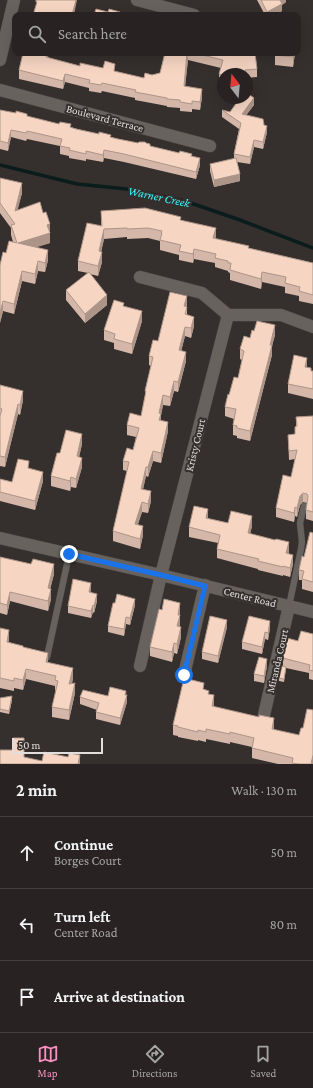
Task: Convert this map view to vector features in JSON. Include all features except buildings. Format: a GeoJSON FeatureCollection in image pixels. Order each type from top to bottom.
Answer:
{"type":"FeatureCollection","features":[{"type":"Feature","properties":{"kind":"street"},"geometry":{"type":"LineString","coordinates":[[0,60],[14,0]]}},
{"type":"Feature","properties":{"kind":"street"},"geometry":{"type":"LineString","coordinates":[[137,0],[183,12]]}},
{"type":"Feature","properties":{"kind":"street","name":"Boulevard Terrace"},"geometry":{"type":"LineString","coordinates":[[0,90],[210,146]]}},
{"type":"Feature","properties":{"kind":"street"},"geometry":{"type":"LineString","coordinates":[[140,277],[202,293],[228,315],[281,315],[313,327]]}},
{"type":"Feature","properties":{"kind":"street","name":"Kristy Court"},"geometry":{"type":"LineString","coordinates":[[140,666],[161,575],[228,315]]}},
{"type":"Feature","properties":{"kind":"street","name":"Center Road"},"geometry":{"type":"LineString","coordinates":[[1,542],[69,554],[313,612]]}},
{"type":"Feature","properties":{"kind":"street"},"geometry":{"type":"LineString","coordinates":[[184,675],[205,586]]}},
{"type":"Feature","properties":{"kind":"street","name":"Miranda Court"},"geometry":{"type":"LineString","coordinates":[[264,715],[289,606]]}},
{"type":"Feature","properties":{"kind":"lane"},"geometry":{"type":"LineString","coordinates":[[289,606],[301,549],[302,542],[300,522],[304,506]]}},
{"type":"Feature","properties":{"kind":"lane"},"geometry":{"type":"LineString","coordinates":[[47,657],[69,554]]}},
{"type":"Feature","properties":{"kind":"waterway","name":"Warner Creek"},"geometry":{"type":"LineString","coordinates":[[0,165],[77,184],[127,189],[185,201],[313,248]]}},
{"type":"Feature","properties":{"kind":"route"},"geometry":{"type":"LineString","coordinates":[[69,554],[205,586],[184,675]]}}]}
